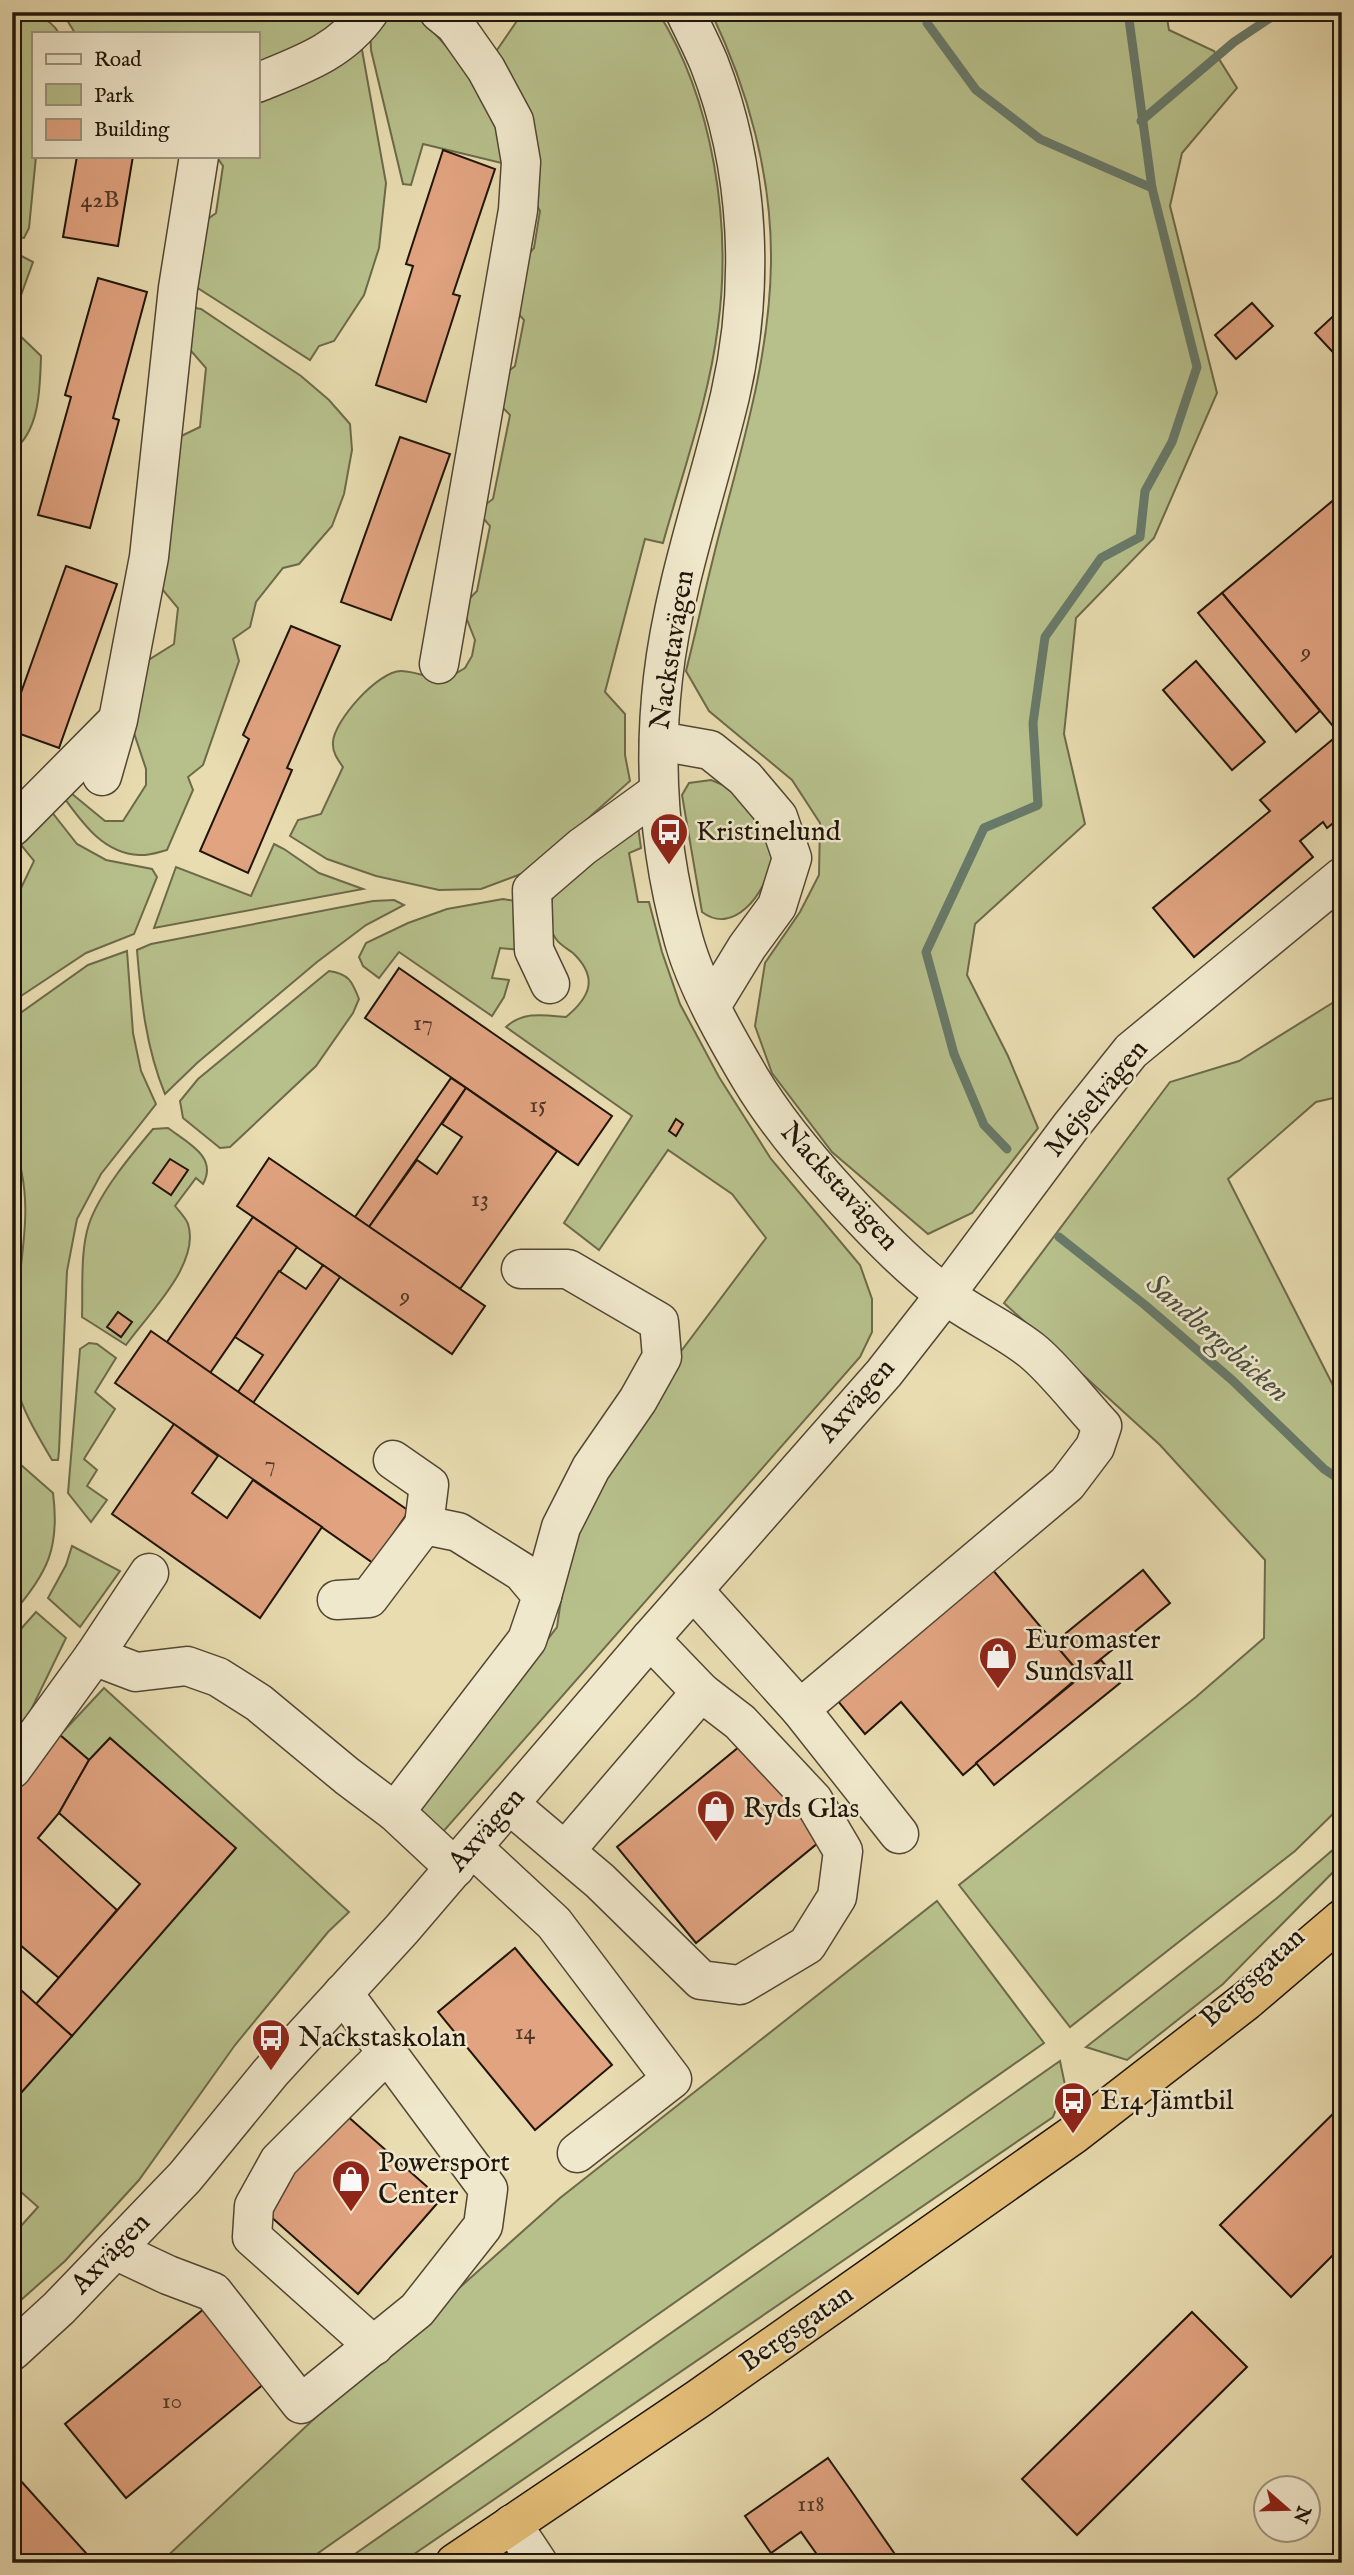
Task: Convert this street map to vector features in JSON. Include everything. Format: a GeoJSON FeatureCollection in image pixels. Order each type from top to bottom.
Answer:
{"type":"FeatureCollection","features":[{"type":"Feature","properties":{"kind":"highway","name":"Bergsgatan"},"geometry":{"type":"LineString","coordinates":[[1134,2089],[1342,1895]]}},
{"type":"Feature","properties":{"kind":"highway","name":"Bergsgatan"},"geometry":{"type":"LineString","coordinates":[[455,2563],[698,2399],[1073,2135],[1246,2001],[1342,1919]]}},
{"type":"Feature","properties":{"kind":"street"},"geometry":{"type":"LineString","coordinates":[[259,82],[338,46],[356,31],[369,12]]}},
{"type":"Feature","properties":{"kind":"street"},"geometry":{"type":"LineString","coordinates":[[439,12],[455,25],[486,69],[514,121],[521,162],[518,210],[439,664]]}},
{"type":"Feature","properties":{"kind":"street","name":"Nackstavägen"},"geometry":{"type":"LineString","coordinates":[[685,12],[709,63],[730,129],[742,200],[746,262],[743,328],[730,394],[677,603],[663,677],[657,792],[684,943],[711,1006],[752,1082],[796,1145],[887,1245],[945,1295],[1032,1351],[1102,1426],[1095,1447],[1067,1484],[800,1709]]}},
{"type":"Feature","properties":{"kind":"street"},"geometry":{"type":"LineString","coordinates":[[102,776],[118,720],[149,557],[178,288],[199,158]]}},
{"type":"Feature","properties":{"kind":"street"},"geometry":{"type":"LineString","coordinates":[[12,827],[118,720]]}},
{"type":"Feature","properties":{"kind":"street"},"geometry":{"type":"LineString","coordinates":[[659,741],[710,750],[745,778],[778,817],[792,858],[778,906],[747,947],[711,1006]]}},
{"type":"Feature","properties":{"kind":"street"},"geometry":{"type":"LineString","coordinates":[[550,984],[534,950],[532,890],[582,847],[657,792]]}},
{"type":"Feature","properties":{"kind":"street","name":"Mejselvägen"},"geometry":{"type":"LineString","coordinates":[[945,1295],[1071,1126],[1131,1051],[1342,877]]}},
{"type":"Feature","properties":{"kind":"street"},"geometry":{"type":"LineString","coordinates":[[396,1812],[527,1640],[561,1527],[591,1468],[638,1401],[662,1357],[659,1322],[568,1269],[521,1269]]}},
{"type":"Feature","properties":{"kind":"street","name":"Axvägen"},"geometry":{"type":"LineString","coordinates":[[12,2351],[59,2308],[185,2176],[271,2072],[464,1858],[650,1639],[884,1373],[945,1295]]}},
{"type":"Feature","properties":{"kind":"street"},"geometry":{"type":"LineString","coordinates":[[337,1600],[369,1598],[424,1525],[429,1485],[393,1460]]}},
{"type":"Feature","properties":{"kind":"street"},"geometry":{"type":"LineString","coordinates":[[424,1525],[458,1532],[522,1572],[542,1596]]}},
{"type":"Feature","properties":{"kind":"street"},"geometry":{"type":"LineString","coordinates":[[12,1769],[94,1656],[149,1573]]}},
{"type":"Feature","properties":{"kind":"street"},"geometry":{"type":"LineString","coordinates":[[693,1590],[800,1709],[899,1834]]}},
{"type":"Feature","properties":{"kind":"street"},"geometry":{"type":"LineString","coordinates":[[509,1804],[600,1881],[701,1980],[740,1985],[807,1945],[837,1897],[843,1851],[813,1800],[740,1722],[701,1692],[650,1639]]}},
{"type":"Feature","properties":{"kind":"street"},"geometry":{"type":"LineString","coordinates":[[94,1656],[136,1672],[187,1666],[218,1677],[259,1703],[347,1776],[396,1812],[554,1923],[672,2079],[576,2153]]}},
{"type":"Feature","properties":{"kind":"street"},"geometry":{"type":"LineString","coordinates":[[565,1851],[701,1692]]}},
{"type":"Feature","properties":{"kind":"street"},"geometry":{"type":"LineString","coordinates":[[115,2250],[167,2275],[213,2292],[301,2404],[417,2311],[483,2226],[488,2189],[343,1993]]}},
{"type":"Feature","properties":{"kind":"street"},"geometry":{"type":"LineString","coordinates":[[374,2346],[253,2237],[254,2206],[279,2161],[387,2052]]}},
{"type":"Feature","properties":{"kind":"street"},"geometry":{"type":"LineString","coordinates":[[512,2524],[538,2563]]}},
{"type":"Feature","properties":{"kind":"green space"},"geometry":{"type":"Polygon","coordinates":[[[12,12],[39,16],[58,32],[32,32],[32,158],[36,158],[29,228],[24,238],[12,236],[12,12]]]}},
{"type":"Feature","properties":{"kind":"green space"},"geometry":{"type":"Polygon","coordinates":[[[62,12],[351,12],[346,22],[259,65],[259,32],[74,32],[62,12]]]}},
{"type":"Feature","properties":{"kind":"green space"},"geometry":{"type":"Polygon","coordinates":[[[381,12],[416,12],[469,72],[501,124],[510,165],[423,144],[411,185],[403,184],[371,50],[370,23],[381,12]]]}},
{"type":"Feature","properties":{"kind":"green space"},"geometry":{"type":"Polygon","coordinates":[[[523,12],[658,12],[693,84],[705,123],[720,205],[722,287],[714,353],[702,408],[663,543],[645,539],[605,692],[625,714],[625,755],[630,781],[529,871],[481,889],[439,890],[376,876],[327,859],[290,836],[298,820],[321,814],[343,767],[333,749],[335,733],[349,710],[370,688],[381,679],[401,671],[443,681],[465,668],[472,656],[475,640],[466,617],[468,600],[477,591],[490,526],[483,518],[486,504],[493,499],[510,415],[500,405],[504,375],[515,366],[524,320],[515,310],[525,258],[534,248],[540,211],[534,201],[491,59],[523,12]]]}},
{"type":"Feature","properties":{"kind":"green space"},"geometry":{"type":"Polygon","coordinates":[[[711,12],[1166,12],[1169,30],[1214,51],[1237,88],[1182,153],[1170,206],[1217,393],[1154,538],[1076,618],[1064,734],[1085,824],[975,924],[967,975],[1008,1056],[1038,1128],[972,1213],[928,1234],[832,1152],[772,1073],[755,1026],[765,963],[800,912],[819,875],[820,823],[792,780],[709,711],[686,671],[755,390],[770,294],[770,230],[762,165],[747,102],[711,12]]]}},
{"type":"Feature","properties":{"kind":"green space"},"geometry":{"type":"Polygon","coordinates":[[[355,49],[362,50],[386,183],[379,248],[364,295],[334,341],[319,346],[310,360],[193,285],[201,224],[216,213],[223,166],[217,158],[259,158],[259,93],[355,49]]]}},
{"type":"Feature","properties":{"kind":"green space"},"geometry":{"type":"Polygon","coordinates":[[[12,251],[33,262],[12,320],[12,251]]]}},
{"type":"Feature","properties":{"kind":"green space"},"geometry":{"type":"Polygon","coordinates":[[[190,307],[201,309],[301,376],[329,400],[350,424],[352,450],[344,494],[332,526],[299,564],[283,568],[256,602],[250,627],[233,639],[239,661],[203,765],[188,777],[193,790],[167,850],[139,855],[115,849],[105,843],[88,828],[65,799],[71,793],[105,821],[123,821],[146,785],[146,769],[132,727],[147,661],[174,644],[178,608],[162,589],[175,439],[200,427],[206,368],[185,344],[190,307]]]}},
{"type":"Feature","properties":{"kind":"green space"},"geometry":{"type":"Polygon","coordinates":[[[12,328],[41,356],[37,408],[28,433],[12,451],[12,328]]]}},
{"type":"Feature","properties":{"kind":"green space"},"geometry":{"type":"Polygon","coordinates":[[[711,780],[738,791],[772,834],[771,863],[762,887],[746,908],[725,919],[714,918],[702,912],[682,795],[689,783],[711,780]]]}},
{"type":"Feature","properties":{"kind":"green space"},"geometry":{"type":"Polygon","coordinates":[[[51,811],[77,844],[106,860],[152,869],[157,877],[134,934],[86,953],[12,1002],[12,907],[34,861],[18,841],[51,811]]]}},
{"type":"Feature","properties":{"kind":"green space"},"geometry":{"type":"Polygon","coordinates":[[[638,826],[641,848],[629,853],[638,902],[649,902],[662,952],[680,1004],[719,1077],[771,1159],[860,1265],[872,1299],[872,1332],[860,1357],[442,1833],[425,1820],[420,1807],[557,1627],[567,1559],[587,1510],[676,1358],[766,1238],[732,1194],[668,1150],[599,1250],[564,1223],[632,1116],[506,1027],[527,1016],[566,1017],[586,995],[589,979],[586,971],[573,953],[558,941],[551,927],[550,913],[555,885],[638,826]]]}},
{"type":"Feature","properties":{"kind":"green space"},"geometry":{"type":"Polygon","coordinates":[[[274,844],[319,873],[363,889],[154,928],[176,867],[251,896],[274,844]]]}},
{"type":"Feature","properties":{"kind":"green space"},"geometry":{"type":"Polygon","coordinates":[[[503,899],[515,901],[521,950],[500,948],[492,978],[509,980],[504,997],[492,1016],[399,952],[379,978],[363,966],[359,957],[366,943],[408,923],[447,909],[503,899]]]}},
{"type":"Feature","properties":{"kind":"green space"},"geometry":{"type":"Polygon","coordinates":[[[394,900],[404,905],[366,925],[317,962],[197,1063],[165,1094],[149,1041],[137,950],[151,944],[373,901],[394,900]]]}},
{"type":"Feature","properties":{"kind":"green space"},"geometry":{"type":"Polygon","coordinates":[[[127,951],[133,1033],[141,1071],[156,1104],[101,1174],[77,1219],[67,1271],[59,1451],[58,1460],[52,1460],[20,1398],[13,1357],[25,1202],[22,1172],[12,1142],[12,1019],[88,965],[127,951]]]}},
{"type":"Feature","properties":{"kind":"green space"},"geometry":{"type":"Polygon","coordinates":[[[329,971],[345,976],[352,983],[359,999],[353,1013],[316,1066],[230,1147],[220,1148],[183,1118],[180,1101],[198,1079],[329,971]]]}},
{"type":"Feature","properties":{"kind":"green space"},"geometry":{"type":"Polygon","coordinates":[[[1342,997],[1342,1096],[1316,1102],[1228,1179],[1342,1403],[1342,1805],[1295,1851],[1070,2027],[959,1885],[1196,1697],[1264,1638],[1265,1560],[1160,1445],[1004,1303],[1170,1082],[1239,1061],[1342,997]]]}},
{"type":"Feature","properties":{"kind":"green space"},"geometry":{"type":"Polygon","coordinates":[[[168,1128],[199,1152],[207,1166],[207,1174],[203,1184],[196,1178],[175,1206],[188,1224],[190,1239],[180,1272],[126,1345],[82,1317],[86,1235],[101,1199],[126,1162],[153,1129],[168,1128]]]}},
{"type":"Feature","properties":{"kind":"green space"},"geometry":{"type":"Polygon","coordinates":[[[89,1343],[97,1344],[116,1358],[95,1392],[115,1409],[84,1459],[97,1470],[87,1486],[107,1500],[91,1522],[68,1493],[80,1349],[89,1343]]]}},
{"type":"Feature","properties":{"kind":"green space"},"geometry":{"type":"Polygon","coordinates":[[[12,1457],[53,1493],[55,1529],[53,1544],[43,1572],[12,1614],[12,1457]]]}},
{"type":"Feature","properties":{"kind":"green space"},"geometry":{"type":"Polygon","coordinates":[[[72,1546],[120,1571],[80,1627],[48,1598],[66,1565],[72,1546]]]}},
{"type":"Feature","properties":{"kind":"green space"},"geometry":{"type":"Polygon","coordinates":[[[36,1612],[66,1638],[12,1749],[12,1639],[36,1612]]]}},
{"type":"Feature","properties":{"kind":"green space"},"geometry":{"type":"Polygon","coordinates":[[[104,1688],[349,1912],[328,1932],[235,2045],[139,2180],[65,2261],[12,2308],[12,2236],[38,2207],[12,2184],[12,2103],[235,1849],[110,1738],[89,1760],[60,1735],[104,1688]]]}},
{"type":"Feature","properties":{"kind":"green space"},"geometry":{"type":"Polygon","coordinates":[[[1342,1842],[1342,1863],[1223,1984],[1127,2060],[1086,2047],[1277,1898],[1342,1842]]]}},
{"type":"Feature","properties":{"kind":"green space"},"geometry":{"type":"Polygon","coordinates":[[[937,1901],[1044,2043],[304,2563],[160,2563],[346,2389],[560,2198],[937,1901]]]}},
{"type":"Feature","properties":{"kind":"green space"},"geometry":{"type":"Polygon","coordinates":[[[1060,2061],[1065,2085],[1053,2117],[401,2563],[342,2563],[1060,2061]]]}},
{"type":"Feature","properties":{"kind":"building"},"geometry":{"type":"Polygon","coordinates":[[[443,150],[495,169],[453,294],[460,296],[426,402],[376,385],[413,266],[406,264],[443,150]]]}},
{"type":"Feature","properties":{"kind":"building"},"geometry":{"type":"Polygon","coordinates":[[[77,158],[133,158],[118,246],[63,237],[77,158]]]}},
{"type":"Feature","properties":{"kind":"building"},"geometry":{"type":"Polygon","coordinates":[[[98,278],[147,292],[113,418],[119,420],[90,528],[38,515],[71,397],[65,395],[98,278]]]}},
{"type":"Feature","properties":{"kind":"building"},"geometry":{"type":"Polygon","coordinates":[[[1252,303],[1273,326],[1236,359],[1215,335],[1252,303]]]}},
{"type":"Feature","properties":{"kind":"building"},"geometry":{"type":"Polygon","coordinates":[[[1342,308],[1342,362],[1315,333],[1342,308]]]}},
{"type":"Feature","properties":{"kind":"building"},"geometry":{"type":"Polygon","coordinates":[[[400,437],[450,454],[391,620],[341,602],[400,437]]]}},
{"type":"Feature","properties":{"kind":"building"},"geometry":{"type":"Polygon","coordinates":[[[1342,493],[1342,737],[1222,593],[1342,493]]]}},
{"type":"Feature","properties":{"kind":"building"},"geometry":{"type":"Polygon","coordinates":[[[66,566],[117,584],[59,748],[12,731],[12,718],[66,566]]]}},
{"type":"Feature","properties":{"kind":"building"},"geometry":{"type":"Polygon","coordinates":[[[1222,593],[1320,711],[1296,732],[1198,613],[1222,593]]]}},
{"type":"Feature","properties":{"kind":"building"},"geometry":{"type":"Polygon","coordinates":[[[291,626],[340,646],[287,768],[292,770],[248,873],[200,851],[249,739],[243,735],[291,626]]]}},
{"type":"Feature","properties":{"kind":"building"},"geometry":{"type":"Polygon","coordinates":[[[1196,661],[1265,742],[1232,770],[1163,690],[1196,661]]]}},
{"type":"Feature","properties":{"kind":"building"},"geometry":{"type":"Polygon","coordinates":[[[1339,734],[1342,737],[1342,816],[1327,828],[1323,822],[1300,841],[1313,857],[1194,957],[1153,908],[1270,811],[1260,800],[1339,734]]]}},
{"type":"Feature","properties":{"kind":"building"},"geometry":{"type":"Polygon","coordinates":[[[399,968],[612,1116],[578,1165],[365,1018],[399,968]]]}},
{"type":"Feature","properties":{"kind":"building"},"geometry":{"type":"Polygon","coordinates":[[[451,1078],[466,1088],[369,1227],[355,1217],[451,1078]]]}},
{"type":"Feature","properties":{"kind":"building"},"geometry":{"type":"Polygon","coordinates":[[[466,1088],[557,1151],[460,1289],[369,1227],[417,1160],[437,1174],[462,1137],[442,1124],[466,1088]]]}},
{"type":"Feature","properties":{"kind":"building"},"geometry":{"type":"Polygon","coordinates":[[[676,1119],[683,1124],[676,1136],[669,1131],[676,1119]]]}},
{"type":"Feature","properties":{"kind":"building"},"geometry":{"type":"Polygon","coordinates":[[[269,1158],[485,1306],[452,1354],[237,1206],[269,1158]]]}},
{"type":"Feature","properties":{"kind":"building"},"geometry":{"type":"Polygon","coordinates":[[[170,1159],[188,1170],[171,1195],[153,1183],[170,1159]]]}},
{"type":"Feature","properties":{"kind":"building"},"geometry":{"type":"Polygon","coordinates":[[[253,1217],[297,1247],[210,1373],[167,1342],[253,1217]]]}},
{"type":"Feature","properties":{"kind":"building"},"geometry":{"type":"Polygon","coordinates":[[[323,1265],[340,1277],[253,1403],[238,1392],[263,1355],[235,1337],[279,1271],[306,1289],[323,1265]]]}},
{"type":"Feature","properties":{"kind":"building"},"geometry":{"type":"Polygon","coordinates":[[[118,1312],[132,1322],[121,1337],[107,1327],[118,1312]]]}},
{"type":"Feature","properties":{"kind":"building"},"geometry":{"type":"Polygon","coordinates":[[[151,1331],[409,1511],[373,1563],[115,1383],[151,1331]]]}},
{"type":"Feature","properties":{"kind":"building"},"geometry":{"type":"Polygon","coordinates":[[[174,1424],[218,1456],[192,1493],[227,1518],[253,1480],[322,1527],[260,1618],[112,1514],[174,1424]]]}},
{"type":"Feature","properties":{"kind":"building"},"geometry":{"type":"Polygon","coordinates":[[[992,1569],[1081,1675],[963,1775],[901,1702],[865,1734],[837,1700],[992,1569]]]}},
{"type":"Feature","properties":{"kind":"building"},"geometry":{"type":"Polygon","coordinates":[[[1143,1570],[1170,1603],[1081,1675],[1054,1643],[1143,1570]]]}},
{"type":"Feature","properties":{"kind":"building"},"geometry":{"type":"Polygon","coordinates":[[[1101,1660],[1120,1683],[994,1785],[976,1763],[1101,1660]]]}},
{"type":"Feature","properties":{"kind":"building"},"geometry":{"type":"Polygon","coordinates":[[[60,1735],[89,1760],[59,1813],[38,1838],[117,1910],[59,1978],[12,1938],[12,1788],[60,1735]]]}},
{"type":"Feature","properties":{"kind":"building"},"geometry":{"type":"Polygon","coordinates":[[[110,1738],[236,1848],[72,2036],[36,2004],[140,1884],[59,1813],[89,1760],[110,1738]]]}},
{"type":"Feature","properties":{"kind":"building"},"geometry":{"type":"Polygon","coordinates":[[[745,1742],[824,1838],[696,1943],[617,1847],[745,1742]]]}},
{"type":"Feature","properties":{"kind":"building"},"geometry":{"type":"Polygon","coordinates":[[[515,1948],[612,2065],[535,2130],[438,2012],[515,1948]]]}},
{"type":"Feature","properties":{"kind":"building"},"geometry":{"type":"Polygon","coordinates":[[[12,1982],[72,2036],[12,2103],[12,1982]]]}},
{"type":"Feature","properties":{"kind":"building"},"geometry":{"type":"Polygon","coordinates":[[[1342,2105],[1342,2246],[1291,2297],[1220,2225],[1342,2105]]]}},
{"type":"Feature","properties":{"kind":"building"},"geometry":{"type":"Polygon","coordinates":[[[345,2114],[441,2199],[358,2294],[261,2208],[345,2114]]]}},
{"type":"Feature","properties":{"kind":"building"},"geometry":{"type":"Polygon","coordinates":[[[205,2308],[266,2382],[126,2498],[65,2424],[205,2308]]]}},
{"type":"Feature","properties":{"kind":"building"},"geometry":{"type":"Polygon","coordinates":[[[1192,2312],[1247,2367],[1077,2535],[1022,2479],[1192,2312]]]}},
{"type":"Feature","properties":{"kind":"building"},"geometry":{"type":"Polygon","coordinates":[[[828,2458],[901,2563],[823,2563],[801,2532],[771,2553],[745,2516],[828,2458]]]}},
{"type":"Feature","properties":{"kind":"building"},"geometry":{"type":"Polygon","coordinates":[[[20,2480],[95,2563],[12,2563],[12,2488],[20,2480]]]}},
{"type":"Feature","properties":{"kind":"waterway","name":"Sandbergsbäcken"},"geometry":{"type":"LineString","coordinates":[[927,12],[927,23],[976,90],[1040,139],[1152,188],[1197,367],[1172,442],[1145,491],[1140,537],[1101,558],[1045,637],[1033,723],[1038,805],[984,828],[926,952],[954,1054],[984,1125],[1007,1149]]}},
{"type":"Feature","properties":{"kind":"waterway"},"geometry":{"type":"LineString","coordinates":[[1128,12],[1152,188]]}},
{"type":"Feature","properties":{"kind":"waterway"},"geometry":{"type":"LineString","coordinates":[[1141,121],[1234,42],[1279,12]]}},
{"type":"Feature","properties":{"kind":"waterway","name":"Sandbergsbäcken"},"geometry":{"type":"LineString","coordinates":[[1059,1237],[1145,1305],[1232,1380],[1324,1469],[1342,1481]]}},
{"type":"Feature","properties":{"kind":"place","name":"Kristinelund"},"geometry":{"type":"Point","coordinates":[669,866]}},
{"type":"Feature","properties":{"kind":"place","name":"Euromaster Sundsvall"},"geometry":{"type":"Point","coordinates":[998,1690]}},
{"type":"Feature","properties":{"kind":"place","name":"Ryds Glas"},"geometry":{"type":"Point","coordinates":[716,1843]}},
{"type":"Feature","properties":{"kind":"place","name":"Nackstaskolan"},"geometry":{"type":"Point","coordinates":[271,2072]}},
{"type":"Feature","properties":{"kind":"place","name":"E14 Jämtbil"},"geometry":{"type":"Point","coordinates":[1073,2135]}},
{"type":"Feature","properties":{"kind":"place","name":"Powersport Center"},"geometry":{"type":"Point","coordinates":[351,2213]}}]}
